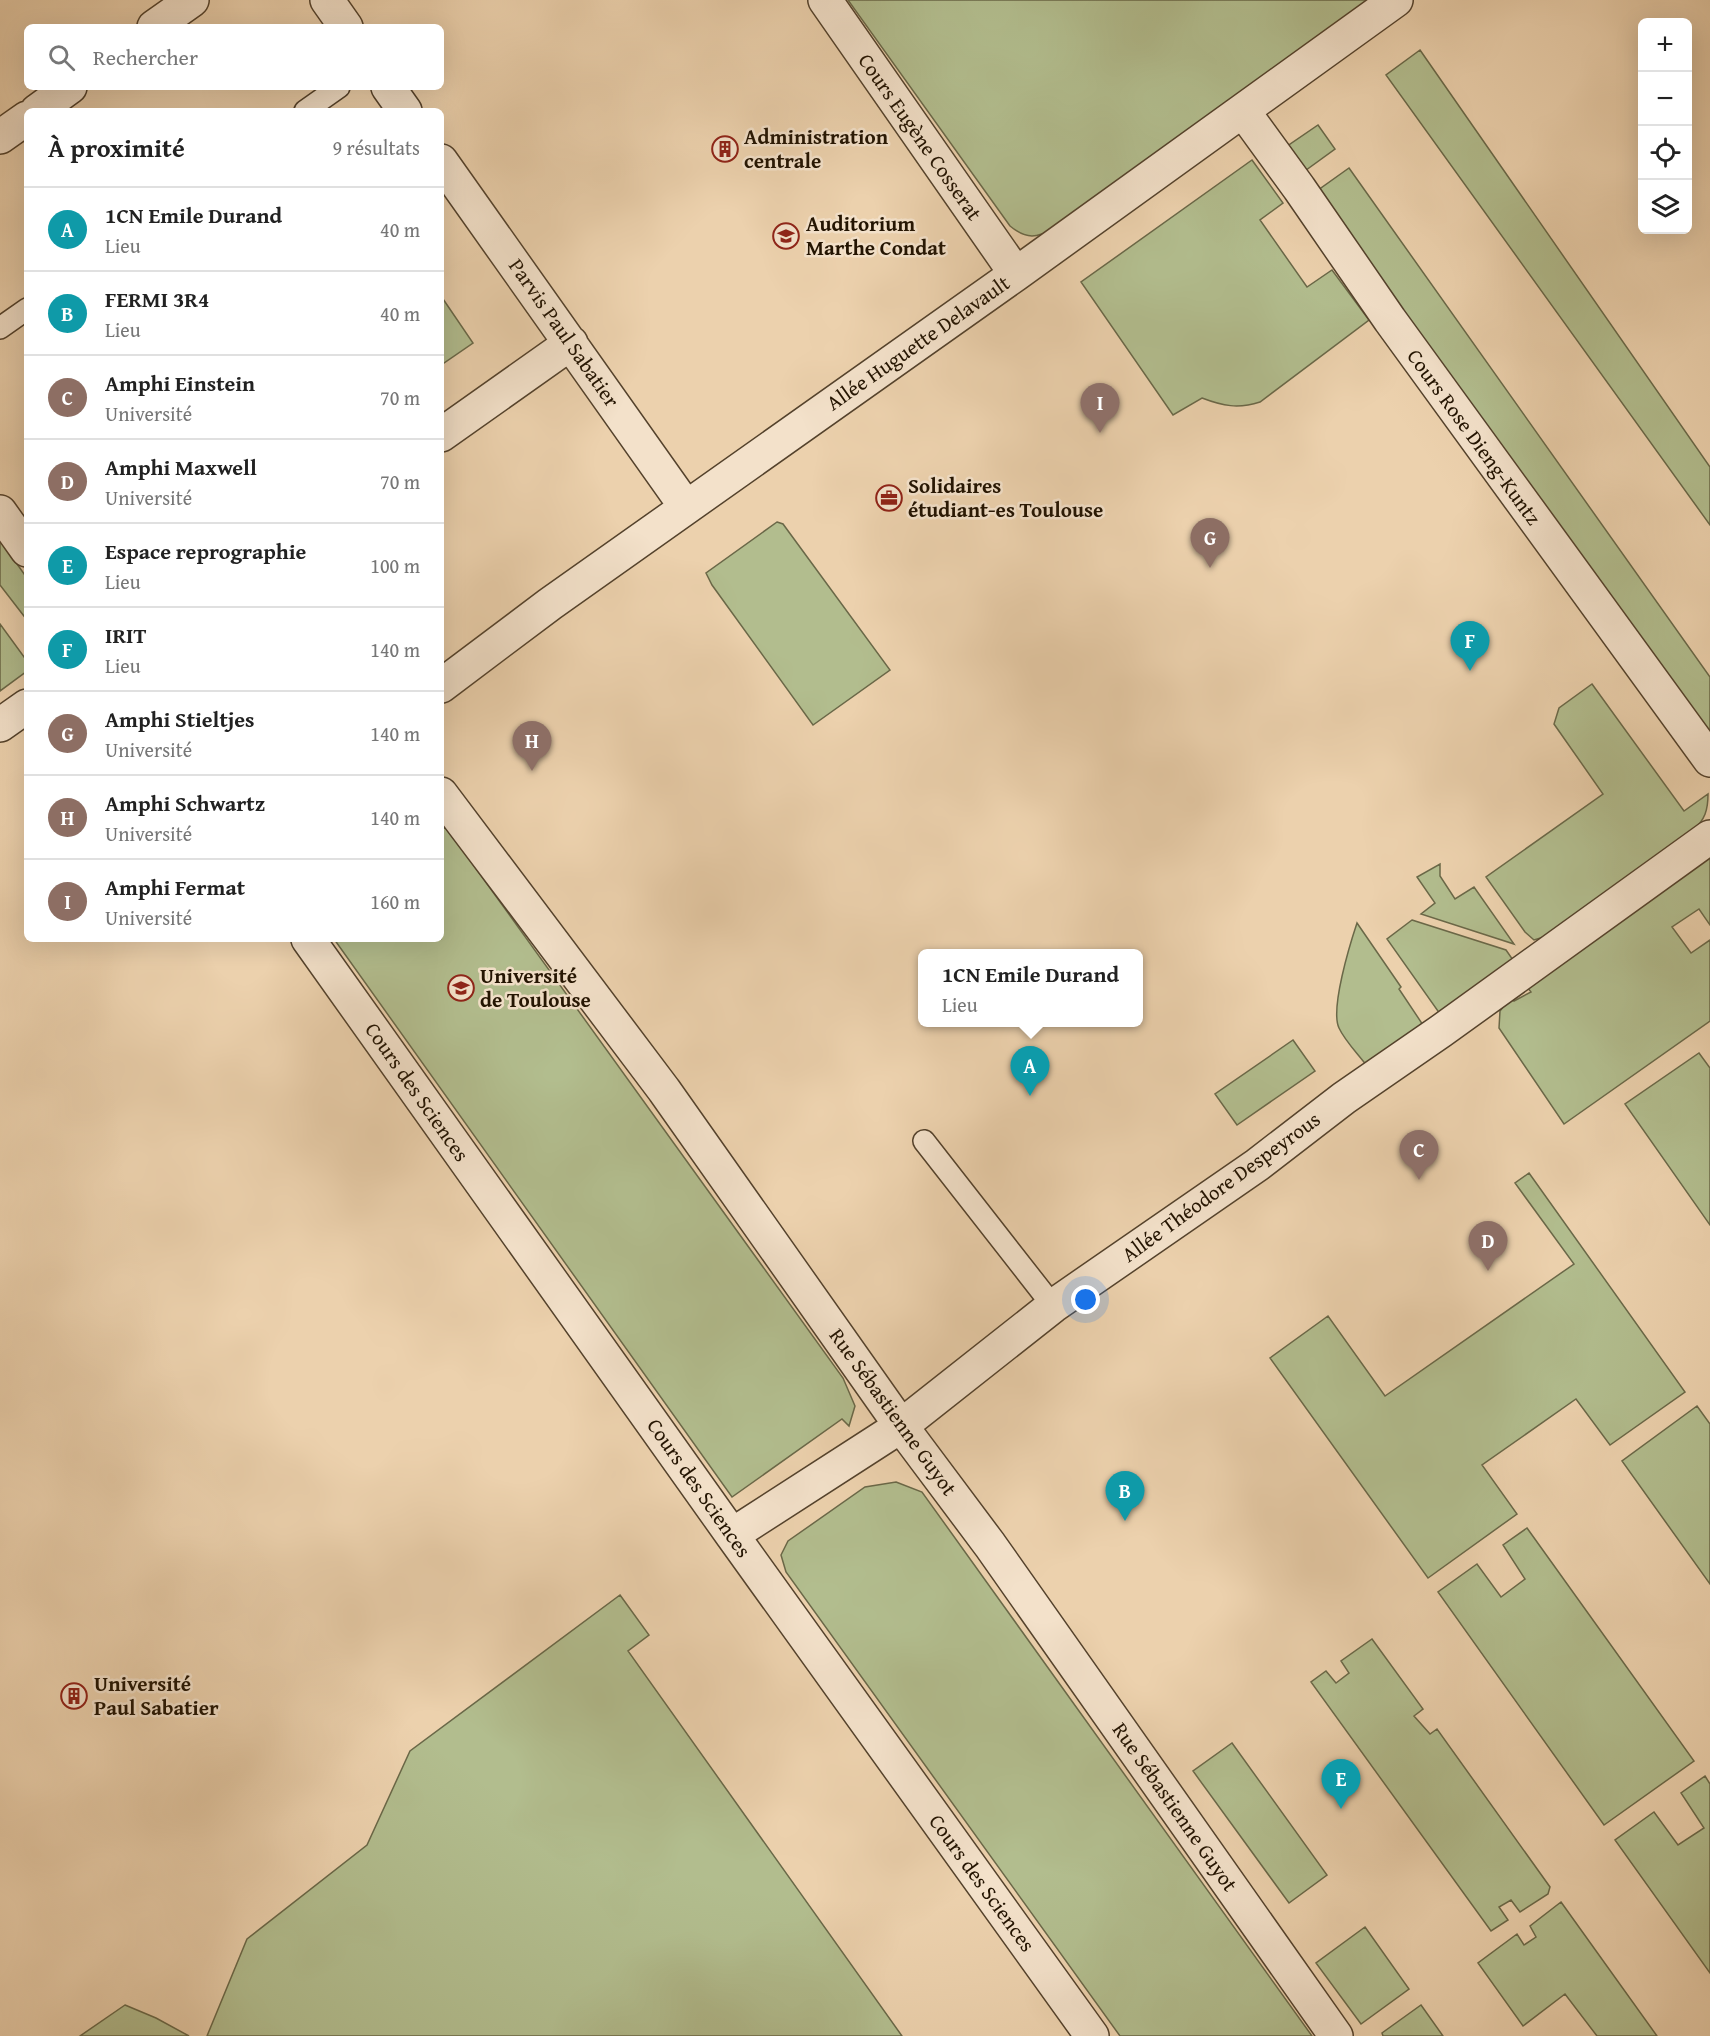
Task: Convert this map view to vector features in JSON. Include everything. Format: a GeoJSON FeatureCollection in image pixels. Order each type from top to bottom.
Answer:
{"type":"FeatureCollection","features":[{"type":"Feature","properties":{"kind":"street"},"geometry":{"type":"LineString","coordinates":[[158,24],[192,0]]}},
{"type":"Feature","properties":{"kind":"street"},"geometry":{"type":"LineString","coordinates":[[327,0],[344,24]]}},
{"type":"Feature","properties":{"kind":"street","name":"Cours Eugène Cosserat"},"geometry":{"type":"LineString","coordinates":[[825,0],[1016,274]]}},
{"type":"Feature","properties":{"kind":"street","name":"Allée Huguette Delavault"},"geometry":{"type":"LineString","coordinates":[[444,684],[550,604],[1016,274],[1396,0]]}},
{"type":"Feature","properties":{"kind":"street"},"geometry":{"type":"LineString","coordinates":[[41,108],[66,90]]}},
{"type":"Feature","properties":{"kind":"street"},"geometry":{"type":"LineString","coordinates":[[390,90],[403,108]]}},
{"type":"Feature","properties":{"kind":"street","name":"Cours Rose Dieng-Kuntz"},"geometry":{"type":"LineString","coordinates":[[1242,111],[1299,188],[1390,320],[1710,760]]}},
{"type":"Feature","properties":{"kind":"street"},"geometry":{"type":"LineString","coordinates":[[0,137],[24,120]]}},
{"type":"Feature","properties":{"kind":"street","name":"Parvis Paul Sabatier"},"geometry":{"type":"LineString","coordinates":[[444,165],[686,507]]}},
{"type":"Feature","properties":{"kind":"street"},"geometry":{"type":"LineString","coordinates":[[444,433],[571,343]]}},
{"type":"Feature","properties":{"kind":"street"},"geometry":{"type":"LineString","coordinates":[[0,512],[24,546]]}},
{"type":"Feature","properties":{"kind":"street"},"geometry":{"type":"LineString","coordinates":[[0,725],[24,708]]}},
{"type":"Feature","properties":{"kind":"street","name":"Rue Sébastienne Guyot"},"geometry":{"type":"LineString","coordinates":[[444,798],[664,1090],[901,1426],[990,1545],[1336,2036]]}},
{"type":"Feature","properties":{"kind":"street","name":"Allée Théodore Despeyrous"},"geometry":{"type":"LineString","coordinates":[[732,1535],[901,1426],[1053,1306],[1257,1165],[1344,1098],[1710,837]]}},
{"type":"Feature","properties":{"kind":"street","name":"Cours des Sciences"},"geometry":{"type":"LineString","coordinates":[[310,942],[1092,2036]]}},
{"type":"Feature","properties":{"kind":"lane"},"geometry":{"type":"LineString","coordinates":[[309,108],[335,90]]}},
{"type":"Feature","properties":{"kind":"lane"},"geometry":{"type":"LineString","coordinates":[[0,328],[24,311]]}},
{"type":"Feature","properties":{"kind":"lane"},"geometry":{"type":"LineString","coordinates":[[924,1141],[1053,1306]]}},
{"type":"Feature","properties":{"kind":"green space"},"geometry":{"type":"Polygon","coordinates":[[[848,0],[1374,0],[1088,206],[1046,233],[1032,236],[1020,233],[1010,226],[848,0]]]}},
{"type":"Feature","properties":{"kind":"green space"},"geometry":{"type":"Polygon","coordinates":[[[1420,50],[1710,467],[1710,525],[1386,75],[1420,50]]]}},
{"type":"Feature","properties":{"kind":"green space"},"geometry":{"type":"Polygon","coordinates":[[[1318,125],[1335,149],[1302,173],[1283,149],[1318,125]]]}},
{"type":"Feature","properties":{"kind":"green space"},"geometry":{"type":"Polygon","coordinates":[[[1252,160],[1283,203],[1260,220],[1307,287],[1332,270],[1369,320],[1260,402],[1231,406],[1202,398],[1173,415],[1081,282],[1252,160]]]}},
{"type":"Feature","properties":{"kind":"green space"},"geometry":{"type":"Polygon","coordinates":[[[1349,168],[1710,677],[1710,746],[1314,193],[1349,168]]]}},
{"type":"Feature","properties":{"kind":"green space"},"geometry":{"type":"Polygon","coordinates":[[[444,300],[473,343],[444,363],[444,300]]]}},
{"type":"Feature","properties":{"kind":"green space"},"geometry":{"type":"Polygon","coordinates":[[[777,522],[783,524],[890,670],[813,725],[712,585],[706,573],[777,522]]]}},
{"type":"Feature","properties":{"kind":"green space"},"geometry":{"type":"Polygon","coordinates":[[[0,540],[24,574],[24,616],[0,585],[0,540]]]}},
{"type":"Feature","properties":{"kind":"green space"},"geometry":{"type":"Polygon","coordinates":[[[0,624],[24,657],[24,673],[0,691],[0,624]]]}},
{"type":"Feature","properties":{"kind":"green space"},"geometry":{"type":"Polygon","coordinates":[[[1592,684],[1684,811],[1708,794],[1706,810],[1703,818],[1693,830],[1547,936],[1534,940],[1525,932],[1486,877],[1603,794],[1554,724],[1559,708],[1592,684]]]}},
{"type":"Feature","properties":{"kind":"green space"},"geometry":{"type":"Polygon","coordinates":[[[446,827],[843,1378],[855,1406],[849,1426],[842,1419],[732,1497],[336,942],[444,942],[444,828],[446,827]]]}},
{"type":"Feature","properties":{"kind":"green space"},"geometry":{"type":"Polygon","coordinates":[[[1710,855],[1710,925],[1699,909],[1672,927],[1691,953],[1710,940],[1710,1021],[1564,1124],[1499,1028],[1500,1011],[1510,998],[1514,1001],[1531,992],[1527,987],[1710,855]]]}},
{"type":"Feature","properties":{"kind":"green space"},"geometry":{"type":"Polygon","coordinates":[[[1440,864],[1440,876],[1455,899],[1474,887],[1514,944],[1421,914],[1435,903],[1417,877],[1440,864]]]}},
{"type":"Feature","properties":{"kind":"green space"},"geometry":{"type":"Polygon","coordinates":[[[1412,920],[1506,950],[1513,960],[1440,1014],[1387,939],[1412,920]]]}},
{"type":"Feature","properties":{"kind":"green space"},"geometry":{"type":"Polygon","coordinates":[[[1357,923],[1401,987],[1399,989],[1423,1025],[1367,1066],[1345,1038],[1337,1019],[1342,976],[1357,923]]]}},
{"type":"Feature","properties":{"kind":"green space"},"geometry":{"type":"Polygon","coordinates":[[[1293,1040],[1315,1071],[1237,1125],[1215,1094],[1293,1040]]]}},
{"type":"Feature","properties":{"kind":"green space"},"geometry":{"type":"Polygon","coordinates":[[[1699,1053],[1710,1068],[1710,1225],[1625,1104],[1699,1053]]]}},
{"type":"Feature","properties":{"kind":"green space"},"geometry":{"type":"Polygon","coordinates":[[[1529,1173],[1685,1392],[1610,1445],[1576,1399],[1482,1465],[1517,1514],[1428,1578],[1270,1358],[1328,1316],[1385,1396],[1574,1264],[1515,1183],[1529,1173]]]}},
{"type":"Feature","properties":{"kind":"green space"},"geometry":{"type":"Polygon","coordinates":[[[1697,1406],[1710,1424],[1710,1584],[1622,1461],[1697,1406]]]}},
{"type":"Feature","properties":{"kind":"green space"},"geometry":{"type":"Polygon","coordinates":[[[896,1482],[922,1492],[1312,2036],[1120,2036],[786,1572],[781,1555],[788,1541],[865,1487],[896,1482]]]}},
{"type":"Feature","properties":{"kind":"green space"},"geometry":{"type":"Polygon","coordinates":[[[1527,1528],[1694,1761],[1604,1825],[1438,1592],[1477,1564],[1501,1597],[1525,1579],[1503,1545],[1527,1528]]]}},
{"type":"Feature","properties":{"kind":"green space"},"geometry":{"type":"Polygon","coordinates":[[[620,1595],[649,1635],[628,1651],[902,2036],[207,2036],[247,1939],[367,1845],[410,1751],[620,1595]]]}},
{"type":"Feature","properties":{"kind":"green space"},"geometry":{"type":"Polygon","coordinates":[[[1372,1639],[1423,1709],[1414,1716],[1430,1734],[1437,1729],[1550,1887],[1548,1894],[1520,1912],[1511,1900],[1499,1907],[1508,1920],[1491,1931],[1311,1682],[1326,1671],[1336,1683],[1349,1673],[1341,1661],[1372,1639]]]}},
{"type":"Feature","properties":{"kind":"green space"},"geometry":{"type":"Polygon","coordinates":[[[1232,1743],[1327,1875],[1289,1903],[1193,1771],[1232,1743]]]}},
{"type":"Feature","properties":{"kind":"green space"},"geometry":{"type":"Polygon","coordinates":[[[1705,1776],[1710,1784],[1710,1973],[1615,1840],[1654,1812],[1678,1845],[1704,1828],[1681,1793],[1705,1776]]]}},
{"type":"Feature","properties":{"kind":"green space"},"geometry":{"type":"Polygon","coordinates":[[[1561,1902],[1657,2036],[1597,2036],[1565,1994],[1523,2026],[1478,1963],[1517,1934],[1524,1945],[1536,1937],[1530,1926],[1561,1902]]]}},
{"type":"Feature","properties":{"kind":"green space"},"geometry":{"type":"Polygon","coordinates":[[[1365,1927],[1409,1989],[1361,2024],[1316,1963],[1365,1927]]]}},
{"type":"Feature","properties":{"kind":"green space"},"geometry":{"type":"Polygon","coordinates":[[[125,2005],[156,2018],[189,2036],[80,2036],[125,2005]]]}},
{"type":"Feature","properties":{"kind":"green space"},"geometry":{"type":"Polygon","coordinates":[[[1421,2005],[1443,2036],[1383,2036],[1382,2033],[1421,2005]]]}},
{"type":"Feature","properties":{"kind":"place","name":"Administration centrale"},"geometry":{"type":"Point","coordinates":[725,149]}},
{"type":"Feature","properties":{"kind":"place","name":"Auditorium Marthe Condat"},"geometry":{"type":"Point","coordinates":[786,236]}},
{"type":"Feature","properties":{"kind":"place","name":"Amphi Fermat"},"geometry":{"type":"Point","coordinates":[1100,433]}},
{"type":"Feature","properties":{"kind":"place","name":"Solidaires étudiant-es Toulouse"},"geometry":{"type":"Point","coordinates":[889,498]}},
{"type":"Feature","properties":{"kind":"place","name":"Amphi Stieltjes"},"geometry":{"type":"Point","coordinates":[1210,568]}},
{"type":"Feature","properties":{"kind":"place","name":"IRIT"},"geometry":{"type":"Point","coordinates":[1470,671]}},
{"type":"Feature","properties":{"kind":"place","name":"Amphi Schwartz"},"geometry":{"type":"Point","coordinates":[532,771]}},
{"type":"Feature","properties":{"kind":"place","name":"Université de Toulouse"},"geometry":{"type":"Point","coordinates":[461,988]}},
{"type":"Feature","properties":{"kind":"place","name":"1CN Emile Durand"},"geometry":{"type":"Point","coordinates":[1030,1096]}},
{"type":"Feature","properties":{"kind":"place","name":"Amphi Einstein"},"geometry":{"type":"Point","coordinates":[1419,1180]}},
{"type":"Feature","properties":{"kind":"place","name":"Amphi Maxwell"},"geometry":{"type":"Point","coordinates":[1488,1271]}},
{"type":"Feature","properties":{"kind":"place","name":"FERMI 3R4"},"geometry":{"type":"Point","coordinates":[1125,1521]}},
{"type":"Feature","properties":{"kind":"place","name":"Université Paul Sabatier"},"geometry":{"type":"Point","coordinates":[74,1696]}},
{"type":"Feature","properties":{"kind":"place","name":"Espace reprographie"},"geometry":{"type":"Point","coordinates":[1341,1809]}}]}
